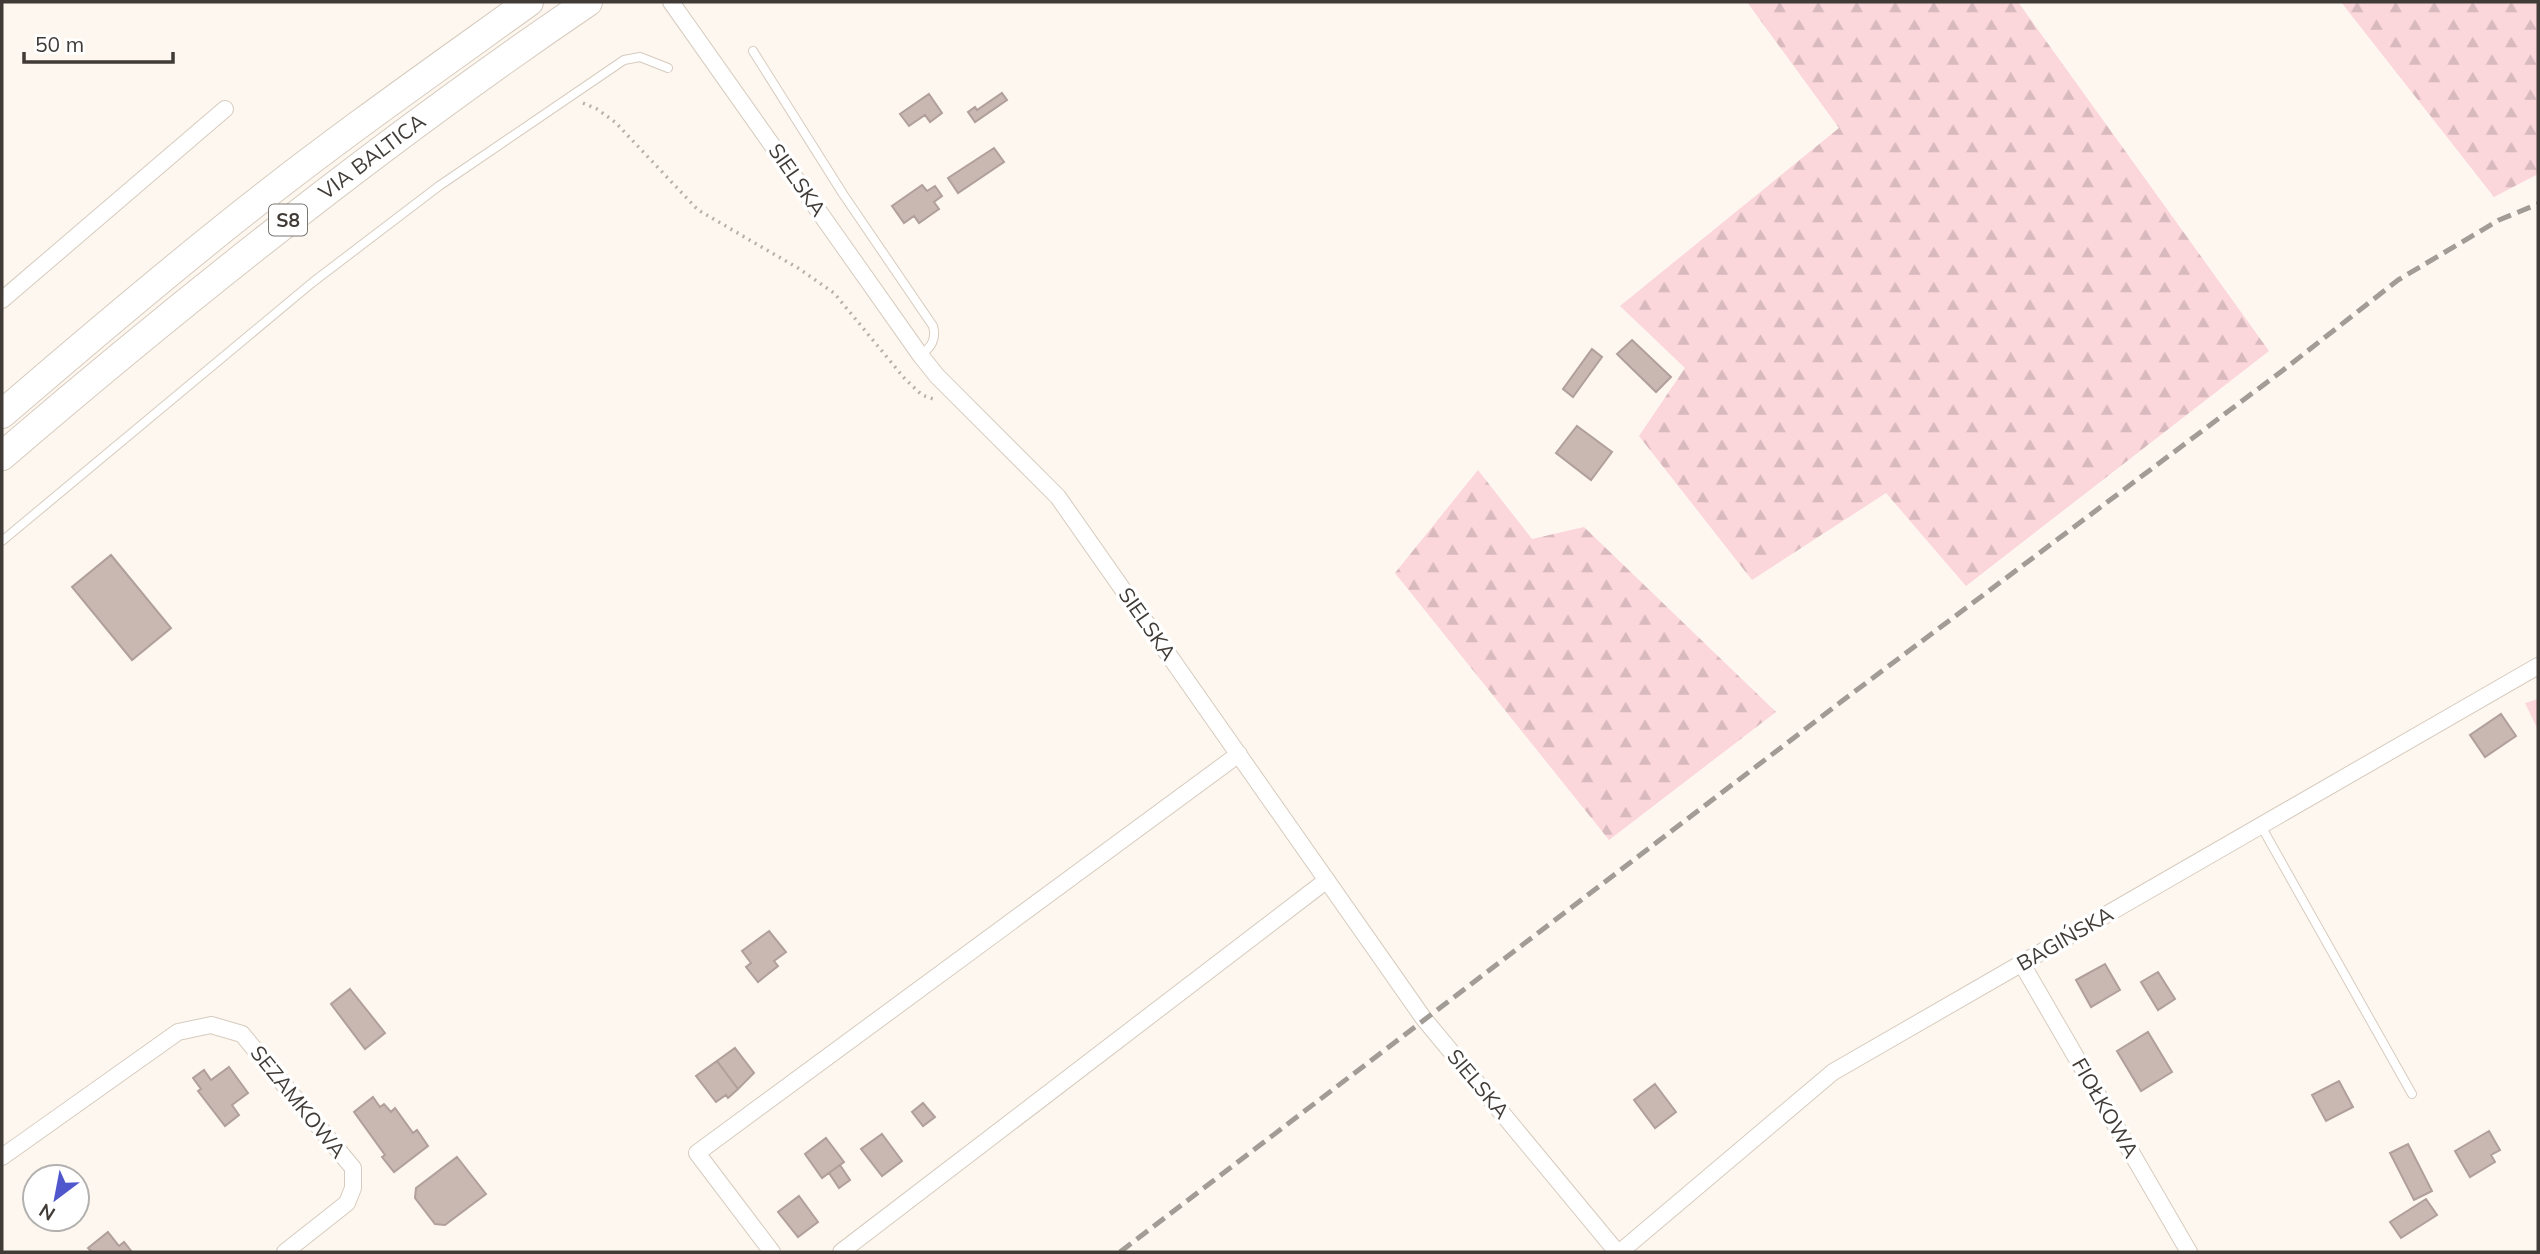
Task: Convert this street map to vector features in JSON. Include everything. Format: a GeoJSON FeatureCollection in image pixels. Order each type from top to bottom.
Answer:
{"type":"FeatureCollection","features":[{"type":"Feature","properties":{"kind":"highway","name":"VIA BALTICA"},"geometry":{"type":"LineString","coordinates":[[2,414],[95,333],[271,191],[529,2]]}},
{"type":"Feature","properties":{"kind":"highway","name":"VIA BALTICA"},"geometry":{"type":"LineString","coordinates":[[2,456],[265,236],[437,108],[588,2]]}},
{"type":"Feature","properties":{"kind":"street","name":"SIELSKA"},"geometry":{"type":"LineString","coordinates":[[671,2],[920,356],[1058,497],[1424,1018],[1619,1252]]}},
{"type":"Feature","properties":{"kind":"street"},"geometry":{"type":"LineString","coordinates":[[2,300],[225,109]]}},
{"type":"Feature","properties":{"kind":"street","name":"BAGIŃSKA"},"geometry":{"type":"LineString","coordinates":[[1619,1252],[1833,1072],[2538,666]]}},
{"type":"Feature","properties":{"kind":"street"},"geometry":{"type":"LineString","coordinates":[[772,1252],[697,1153],[1239,754]]}},
{"type":"Feature","properties":{"kind":"street"},"geometry":{"type":"LineString","coordinates":[[841,1252],[1327,880]]}},
{"type":"Feature","properties":{"kind":"street","name":"FIOŁKOWA"},"geometry":{"type":"LineString","coordinates":[[2022,964],[2189,1252]]}},
{"type":"Feature","properties":{"kind":"street","name":"SEZAMKOWA"},"geometry":{"type":"LineString","coordinates":[[2,1157],[178,1032],[211,1024],[242,1034],[353,1168],[353,1188],[347,1203],[285,1252]]}},
{"type":"Feature","properties":{"kind":"lane"},"geometry":{"type":"LineString","coordinates":[[753,51],[843,194],[933,327],[933,344],[920,356]]}},
{"type":"Feature","properties":{"kind":"lane"},"geometry":{"type":"LineString","coordinates":[[2,541],[313,282],[439,186],[624,60],[640,57],[668,68]]}},
{"type":"Feature","properties":{"kind":"lane"},"geometry":{"type":"LineString","coordinates":[[2261,826],[2412,1094]]}},
{"type":"Feature","properties":{"kind":"path"},"geometry":{"type":"LineString","coordinates":[[565,100],[586,104],[615,122],[698,210],[798,268],[834,293],[905,379],[922,395],[936,400],[954,393]]}},
{"type":"Feature","properties":{"kind":"green space"},"geometry":{"type":"Polygon","coordinates":[[[1747,2],[2018,2],[2269,351],[1966,586],[1886,493],[1752,580],[1639,436],[1685,368],[1620,306],[1839,128],[1747,2]]]}},
{"type":"Feature","properties":{"kind":"green space"},"geometry":{"type":"Polygon","coordinates":[[[2341,2],[2538,2],[2538,174],[2494,197],[2341,2]]]}},
{"type":"Feature","properties":{"kind":"green space"},"geometry":{"type":"Polygon","coordinates":[[[1478,470],[1532,539],[1584,527],[1776,712],[1609,840],[1395,573],[1478,470]]]}},
{"type":"Feature","properties":{"kind":"green space"},"geometry":{"type":"Polygon","coordinates":[[[2538,699],[2538,730],[2525,703],[2538,699]]]}},
{"type":"Feature","properties":{"kind":"building"},"geometry":{"type":"Polygon","coordinates":[[[1002,93],[1007,100],[975,122],[968,112],[975,107],[977,110],[1002,93]]]}},
{"type":"Feature","properties":{"kind":"building"},"geometry":{"type":"Polygon","coordinates":[[[929,94],[942,113],[930,122],[925,115],[909,126],[900,114],[929,94]]]}},
{"type":"Feature","properties":{"kind":"building"},"geometry":{"type":"Polygon","coordinates":[[[994,148],[1004,162],[958,193],[948,178],[994,148]]]}},
{"type":"Feature","properties":{"kind":"building"},"geometry":{"type":"Polygon","coordinates":[[[922,185],[927,191],[935,186],[942,196],[934,202],[939,209],[919,223],[914,216],[904,223],[892,206],[922,185]]]}},
{"type":"Feature","properties":{"kind":"building"},"geometry":{"type":"Polygon","coordinates":[[[1632,340],[1671,377],[1656,392],[1617,354],[1632,340]]]}},
{"type":"Feature","properties":{"kind":"building"},"geometry":{"type":"Polygon","coordinates":[[[1592,349],[1602,357],[1573,397],[1563,389],[1592,349]]]}},
{"type":"Feature","properties":{"kind":"building"},"geometry":{"type":"Polygon","coordinates":[[[1577,426],[1612,452],[1591,480],[1556,453],[1577,426]]]}},
{"type":"Feature","properties":{"kind":"building"},"geometry":{"type":"Polygon","coordinates":[[[111,555],[171,628],[132,660],[72,587],[111,555]]]}},
{"type":"Feature","properties":{"kind":"building"},"geometry":{"type":"Polygon","coordinates":[[[2501,714],[2516,736],[2485,757],[2470,735],[2501,714]]]}},
{"type":"Feature","properties":{"kind":"building"},"geometry":{"type":"Polygon","coordinates":[[[769,931],[786,952],[774,961],[778,966],[758,982],[746,967],[751,963],[742,951],[769,931]]]}},
{"type":"Feature","properties":{"kind":"building"},"geometry":{"type":"Polygon","coordinates":[[[2105,964],[2120,990],[2091,1007],[2076,980],[2105,964]]]}},
{"type":"Feature","properties":{"kind":"building"},"geometry":{"type":"Polygon","coordinates":[[[2158,972],[2175,999],[2158,1010],[2141,982],[2158,972]]]}},
{"type":"Feature","properties":{"kind":"building"},"geometry":{"type":"Polygon","coordinates":[[[350,989],[385,1033],[365,1049],[331,1004],[350,989]]]}},
{"type":"Feature","properties":{"kind":"building"},"geometry":{"type":"Polygon","coordinates":[[[2148,1032],[2172,1072],[2141,1091],[2117,1051],[2148,1032]]]}},
{"type":"Feature","properties":{"kind":"building"},"geometry":{"type":"Polygon","coordinates":[[[735,1048],[754,1073],[738,1089],[717,1061],[735,1048]]]}},
{"type":"Feature","properties":{"kind":"building"},"geometry":{"type":"Polygon","coordinates":[[[717,1061],[738,1089],[728,1098],[726,1095],[716,1102],[696,1076],[717,1061]]]}},
{"type":"Feature","properties":{"kind":"building"},"geometry":{"type":"Polygon","coordinates":[[[229,1067],[248,1093],[232,1105],[239,1115],[225,1126],[198,1091],[201,1089],[193,1078],[204,1070],[211,1080],[229,1067]]]}},
{"type":"Feature","properties":{"kind":"building"},"geometry":{"type":"Polygon","coordinates":[[[2339,1081],[2353,1107],[2326,1121],[2312,1095],[2339,1081]]]}},
{"type":"Feature","properties":{"kind":"building"},"geometry":{"type":"Polygon","coordinates":[[[1655,1084],[1676,1112],[1655,1128],[1634,1100],[1655,1084]]]}},
{"type":"Feature","properties":{"kind":"building"},"geometry":{"type":"Polygon","coordinates":[[[373,1097],[380,1107],[384,1104],[391,1112],[395,1108],[413,1133],[417,1130],[428,1146],[394,1172],[354,1112],[373,1097]]]}},
{"type":"Feature","properties":{"kind":"building"},"geometry":{"type":"Polygon","coordinates":[[[923,1103],[935,1117],[923,1126],[912,1112],[923,1103]]]}},
{"type":"Feature","properties":{"kind":"building"},"geometry":{"type":"Polygon","coordinates":[[[2489,1131],[2500,1150],[2491,1155],[2495,1162],[2470,1177],[2455,1151],[2489,1131]]]}},
{"type":"Feature","properties":{"kind":"building"},"geometry":{"type":"Polygon","coordinates":[[[882,1134],[902,1161],[882,1176],[861,1149],[882,1134]]]}},
{"type":"Feature","properties":{"kind":"building"},"geometry":{"type":"Polygon","coordinates":[[[826,1138],[844,1162],[822,1178],[805,1154],[826,1138]]]}},
{"type":"Feature","properties":{"kind":"building"},"geometry":{"type":"Polygon","coordinates":[[[2408,1144],[2432,1191],[2414,1200],[2390,1153],[2408,1144]]]}},
{"type":"Feature","properties":{"kind":"building"},"geometry":{"type":"Polygon","coordinates":[[[457,1157],[486,1194],[445,1225],[435,1224],[415,1198],[416,1188],[457,1157]]]}},
{"type":"Feature","properties":{"kind":"building"},"geometry":{"type":"Polygon","coordinates":[[[840,1165],[850,1180],[839,1188],[829,1173],[840,1165]]]}},
{"type":"Feature","properties":{"kind":"building"},"geometry":{"type":"Polygon","coordinates":[[[799,1196],[818,1222],[798,1237],[778,1212],[799,1196]]]}},
{"type":"Feature","properties":{"kind":"building"},"geometry":{"type":"Polygon","coordinates":[[[2426,1199],[2437,1215],[2401,1238],[2390,1222],[2426,1199]]]}},
{"type":"Feature","properties":{"kind":"building"},"geometry":{"type":"Polygon","coordinates":[[[108,1232],[119,1246],[124,1242],[132,1252],[92,1252],[88,1248],[108,1232]]]}},
{"type":"Feature","properties":{"kind":"railway"},"geometry":{"type":"LineString","coordinates":[[1120,1252],[1842,701],[2282,371],[2398,280],[2499,220],[2538,204]]}}]}
